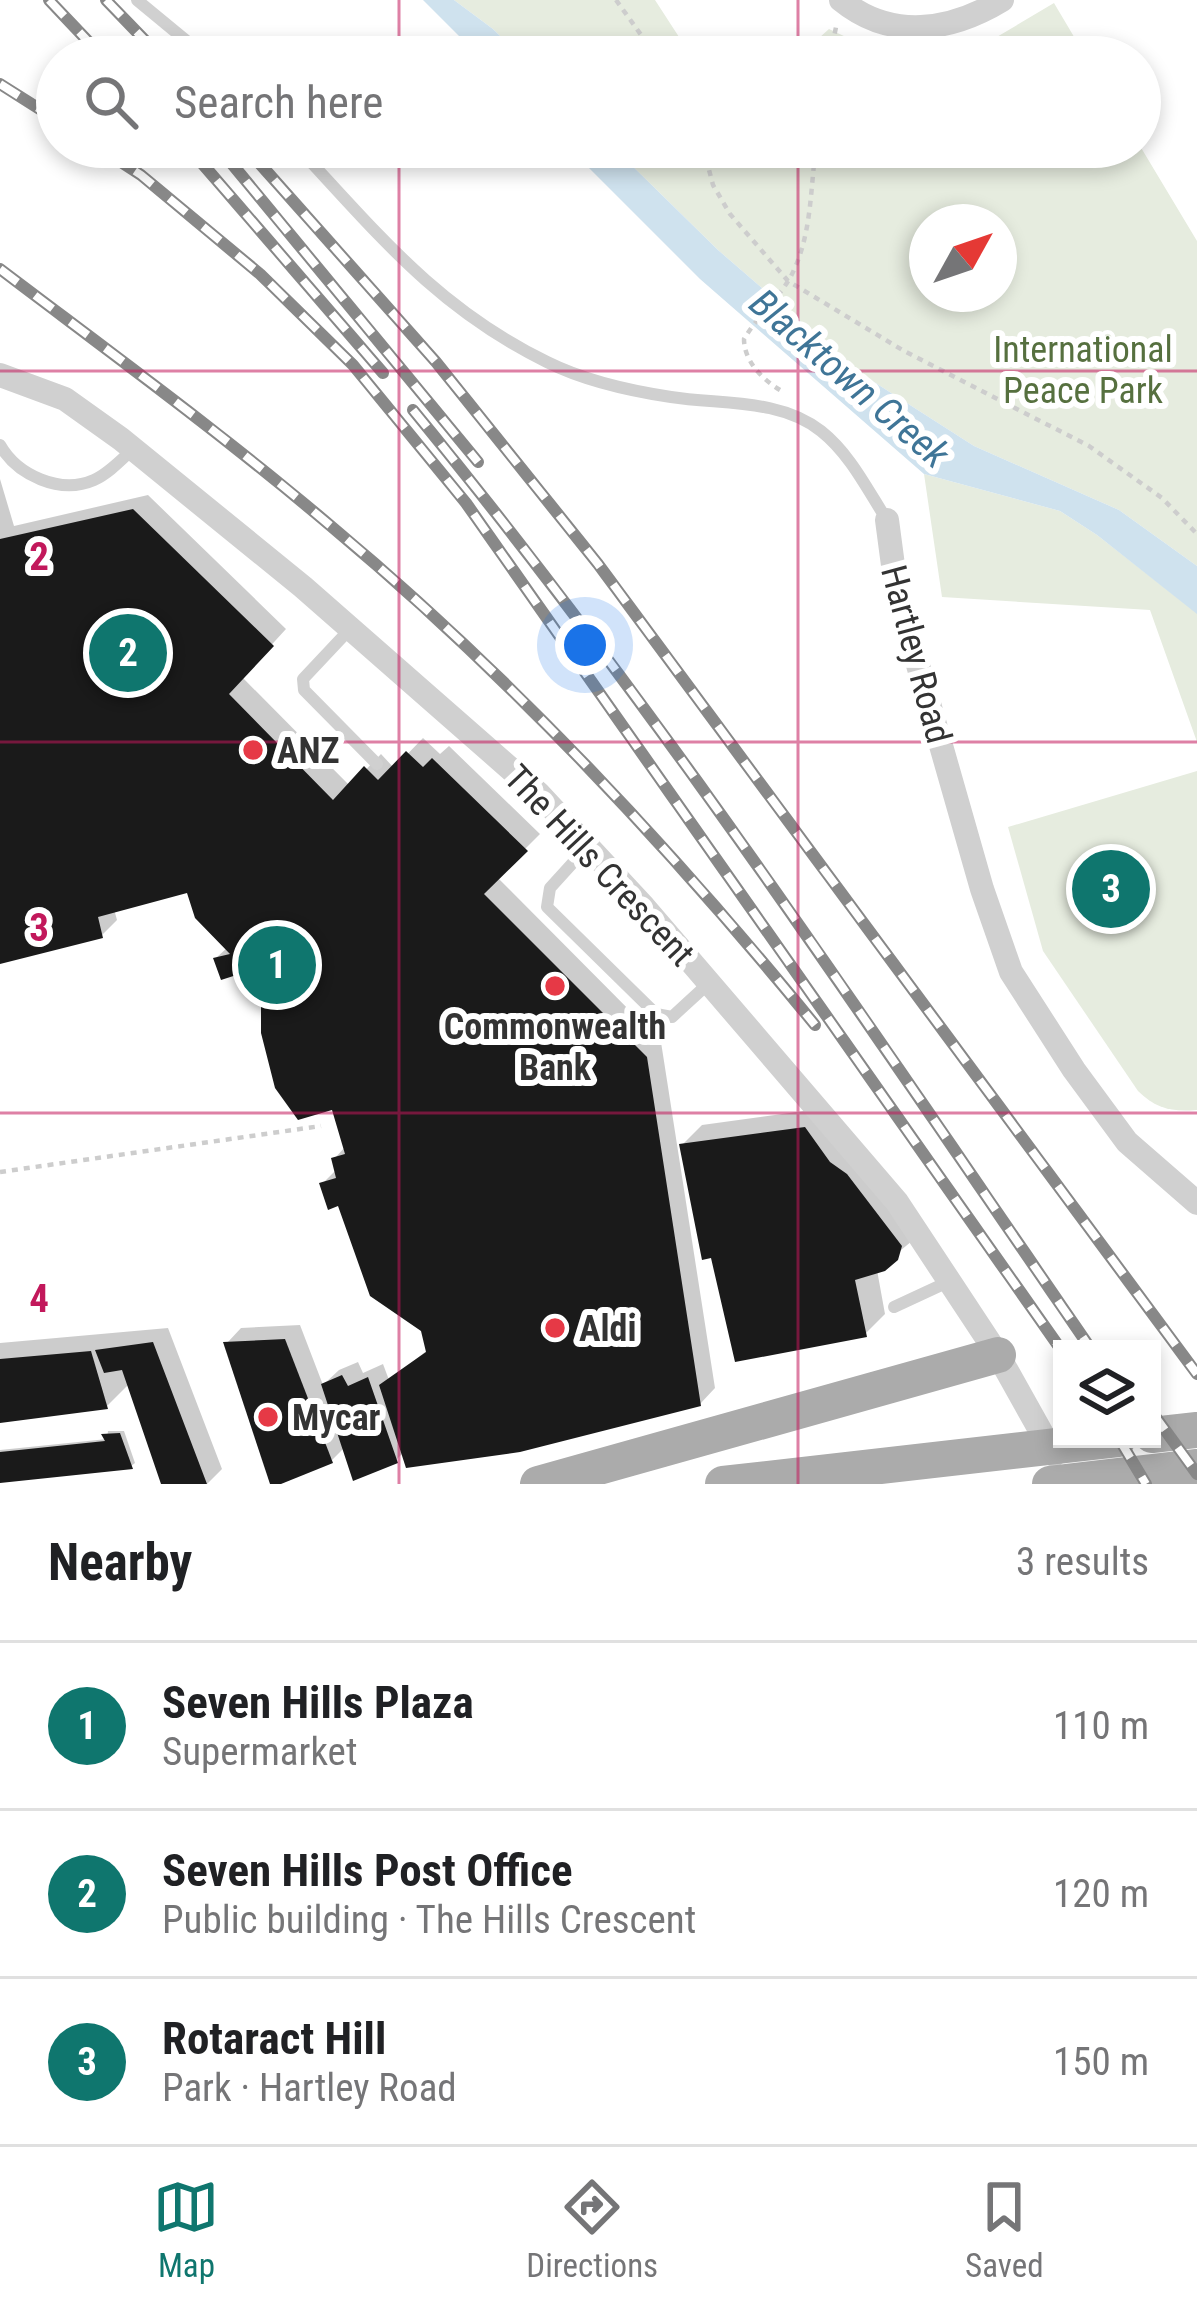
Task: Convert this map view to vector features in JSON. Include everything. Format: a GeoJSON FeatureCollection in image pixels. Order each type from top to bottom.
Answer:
{"type":"FeatureCollection","features":[{"type":"Feature","properties":{"kind":"main road"},"geometry":{"type":"LineString","coordinates":[[538,1484],[998,1355]]}},
{"type":"Feature","properties":{"kind":"main road"},"geometry":{"type":"LineString","coordinates":[[1161,1434],[1197,1430]]}},
{"type":"Feature","properties":{"kind":"main road"},"geometry":{"type":"LineString","coordinates":[[723,1484],[1053,1446]]}},
{"type":"Feature","properties":{"kind":"main road"},"geometry":{"type":"LineString","coordinates":[[1050,1484],[1197,1467]]}},
{"type":"Feature","properties":{"kind":"street"},"geometry":{"type":"LineString","coordinates":[[841,0],[881,21],[925,29],[957,22],[1002,0]]}},
{"type":"Feature","properties":{"kind":"street","name":"The Hills Crescent"},"geometry":{"type":"LineString","coordinates":[[1,379],[65,399],[133,449],[351,628],[525,781],[589,845],[897,1202],[998,1355],[1071,1484]]}},
{"type":"Feature","properties":{"kind":"street","name":"Hartley Road"},"geometry":{"type":"LineString","coordinates":[[887,520],[896,588],[982,889],[1011,972],[1127,1142],[1197,1203]]}},
{"type":"Feature","properties":{"kind":"lane"},"geometry":{"type":"LineString","coordinates":[[137,0],[181,36]]}},
{"type":"Feature","properties":{"kind":"lane","name":"Hartley Road"},"geometry":{"type":"LineString","coordinates":[[316,168],[403,262],[463,313],[549,363],[580,374],[669,397],[783,411],[805,420],[839,448],[887,520]]}},
{"type":"Feature","properties":{"kind":"lane"},"geometry":{"type":"LineString","coordinates":[[0,445],[25,472],[69,485],[90,482],[133,449]]}},
{"type":"Feature","properties":{"kind":"lane"},"geometry":{"type":"LineString","coordinates":[[351,628],[310,668],[303,679],[304,690],[377,764]]}},
{"type":"Feature","properties":{"kind":"lane"},"geometry":{"type":"LineString","coordinates":[[589,845],[550,888],[547,907],[656,1014],[672,1017],[710,982]]}},
{"type":"Feature","properties":{"kind":"lane"},"geometry":{"type":"LineString","coordinates":[[894,1307],[950,1281]]}},
{"type":"Feature","properties":{"kind":"path"},"geometry":{"type":"LineString","coordinates":[[616,0],[642,36]]}},
{"type":"Feature","properties":{"kind":"path"},"geometry":{"type":"LineString","coordinates":[[709,168],[730,214],[788,281],[904,351],[1089,446],[1162,498],[1197,534]]}},
{"type":"Feature","properties":{"kind":"path"},"geometry":{"type":"LineString","coordinates":[[749,331],[788,281],[808,223],[814,168]]}},
{"type":"Feature","properties":{"kind":"path"},"geometry":{"type":"LineString","coordinates":[[0,1172],[321,1126]]}},
{"type":"Feature","properties":{"kind":"green space"},"geometry":{"type":"Polygon","coordinates":[[[454,0],[655,0],[678,36],[500,36],[454,0]]]}},
{"type":"Feature","properties":{"kind":"green space"},"geometry":{"type":"Polygon","coordinates":[[[1054,3],[1074,36],[998,36],[1054,3]]]}},
{"type":"Feature","properties":{"kind":"green space","name":"International Peace Park"},"geometry":{"type":"Polygon","coordinates":[[[634,168],[1153,168],[1197,241],[1197,566],[1119,510],[974,446],[860,373],[718,250],[634,168]]]}},
{"type":"Feature","properties":{"kind":"green space"},"geometry":{"type":"Polygon","coordinates":[[[924,474],[1060,511],[1197,613],[1197,742],[1150,610],[942,597],[924,474]]]}},
{"type":"Feature","properties":{"kind":"green space"},"geometry":{"type":"Polygon","coordinates":[[[1197,771],[1197,1110],[1180,1110],[1158,1105],[1138,1091],[1043,951],[1008,827],[1197,771]]]}},
{"type":"Feature","properties":{"kind":"water"},"geometry":{"type":"Polygon","coordinates":[[[423,0],[454,0],[500,36],[459,36],[423,0]]]}},
{"type":"Feature","properties":{"kind":"water","name":"Blacktown Creek"},"geometry":{"type":"Polygon","coordinates":[[[589,168],[634,168],[718,250],[860,373],[974,446],[1119,510],[1197,566],[1197,614],[1060,511],[924,474],[700,279],[589,168]]]}},
{"type":"Feature","properties":{"kind":"building"},"geometry":{"type":"Polygon","coordinates":[[[133,509],[274,646],[229,694],[333,800],[364,766],[378,780],[406,751],[423,767],[432,758],[528,851],[484,894],[647,1057],[701,1406],[520,1452],[406,1468],[379,1385],[426,1352],[421,1331],[370,1296],[338,1206],[328,1210],[319,1183],[336,1178],[331,1158],[345,1154],[332,1110],[298,1120],[275,1088],[261,1033],[265,990],[249,971],[221,980],[213,958],[230,954],[195,918],[187,893],[98,917],[103,938],[0,964],[0,539],[133,509]]]}},
{"type":"Feature","properties":{"kind":"building"},"geometry":{"type":"Polygon","coordinates":[[[805,1127],[902,1246],[898,1260],[885,1271],[855,1280],[867,1337],[735,1362],[711,1258],[702,1260],[679,1144],[805,1127]]]}},
{"type":"Feature","properties":{"kind":"building"},"geometry":{"type":"Polygon","coordinates":[[[285,1339],[333,1463],[270,1484],[223,1342],[285,1339]]]}},
{"type":"Feature","properties":{"kind":"building"},"geometry":{"type":"Polygon","coordinates":[[[153,1342],[207,1484],[161,1484],[122,1370],[104,1373],[95,1350],[153,1342]]]}},
{"type":"Feature","properties":{"kind":"building"},"geometry":{"type":"Polygon","coordinates":[[[91,1351],[108,1409],[0,1423],[0,1359],[91,1351]]]}},
{"type":"Feature","properties":{"kind":"building"},"geometry":{"type":"Polygon","coordinates":[[[342,1375],[348,1386],[368,1377],[398,1463],[353,1481],[321,1384],[342,1375]]]}},
{"type":"Feature","properties":{"kind":"building"},"geometry":{"type":"Polygon","coordinates":[[[120,1433],[133,1469],[0,1483],[0,1452],[105,1441],[101,1434],[120,1433]]]}},
{"type":"Feature","properties":{"kind":"railway"},"geometry":{"type":"LineString","coordinates":[[49,0],[83,36]]}},
{"type":"Feature","properties":{"kind":"railway"},"geometry":{"type":"LineString","coordinates":[[106,0],[141,36]]}},
{"type":"Feature","properties":{"kind":"railway"},"geometry":{"type":"LineString","coordinates":[[0,84],[36,107]]}},
{"type":"Feature","properties":{"kind":"railway"},"geometry":{"type":"LineString","coordinates":[[130,168],[260,274],[353,365],[466,503],[1054,1340]]}},
{"type":"Feature","properties":{"kind":"railway"},"geometry":{"type":"LineString","coordinates":[[206,168],[383,373]]}},
{"type":"Feature","properties":{"kind":"railway"},"geometry":{"type":"LineString","coordinates":[[235,168],[478,462]]}},
{"type":"Feature","properties":{"kind":"railway"},"geometry":{"type":"LineString","coordinates":[[264,168],[436,362],[598,564],[1197,1374]]}},
{"type":"Feature","properties":{"kind":"railway"},"geometry":{"type":"LineString","coordinates":[[0,269],[251,460],[461,642],[645,828],[815,1025]]}},
{"type":"Feature","properties":{"kind":"railway"},"geometry":{"type":"LineString","coordinates":[[413,410],[678,755],[1085,1340]]}},
{"type":"Feature","properties":{"kind":"railway"},"geometry":{"type":"LineString","coordinates":[[1161,1424],[1197,1474]]}},
{"type":"Feature","properties":{"kind":"railway"},"geometry":{"type":"LineString","coordinates":[[1124,1448],[1146,1484]]}},
{"type":"Feature","properties":{"kind":"place","name":"Seven Hills Post Office"},"geometry":{"type":"Point","coordinates":[128,653]}},
{"type":"Feature","properties":{"kind":"place","name":"ANZ"},"geometry":{"type":"Point","coordinates":[253,750]}},
{"type":"Feature","properties":{"kind":"place","name":"Rotaract Hill"},"geometry":{"type":"Point","coordinates":[1111,889]}},
{"type":"Feature","properties":{"kind":"place","name":"Seven Hills Plaza"},"geometry":{"type":"Point","coordinates":[277,965]}},
{"type":"Feature","properties":{"kind":"place","name":"Commonwealth Bank"},"geometry":{"type":"Point","coordinates":[555,986]}},
{"type":"Feature","properties":{"kind":"place","name":"Aldi"},"geometry":{"type":"Point","coordinates":[555,1328]}},
{"type":"Feature","properties":{"kind":"place","name":"Mycar"},"geometry":{"type":"Point","coordinates":[268,1417]}}]}
